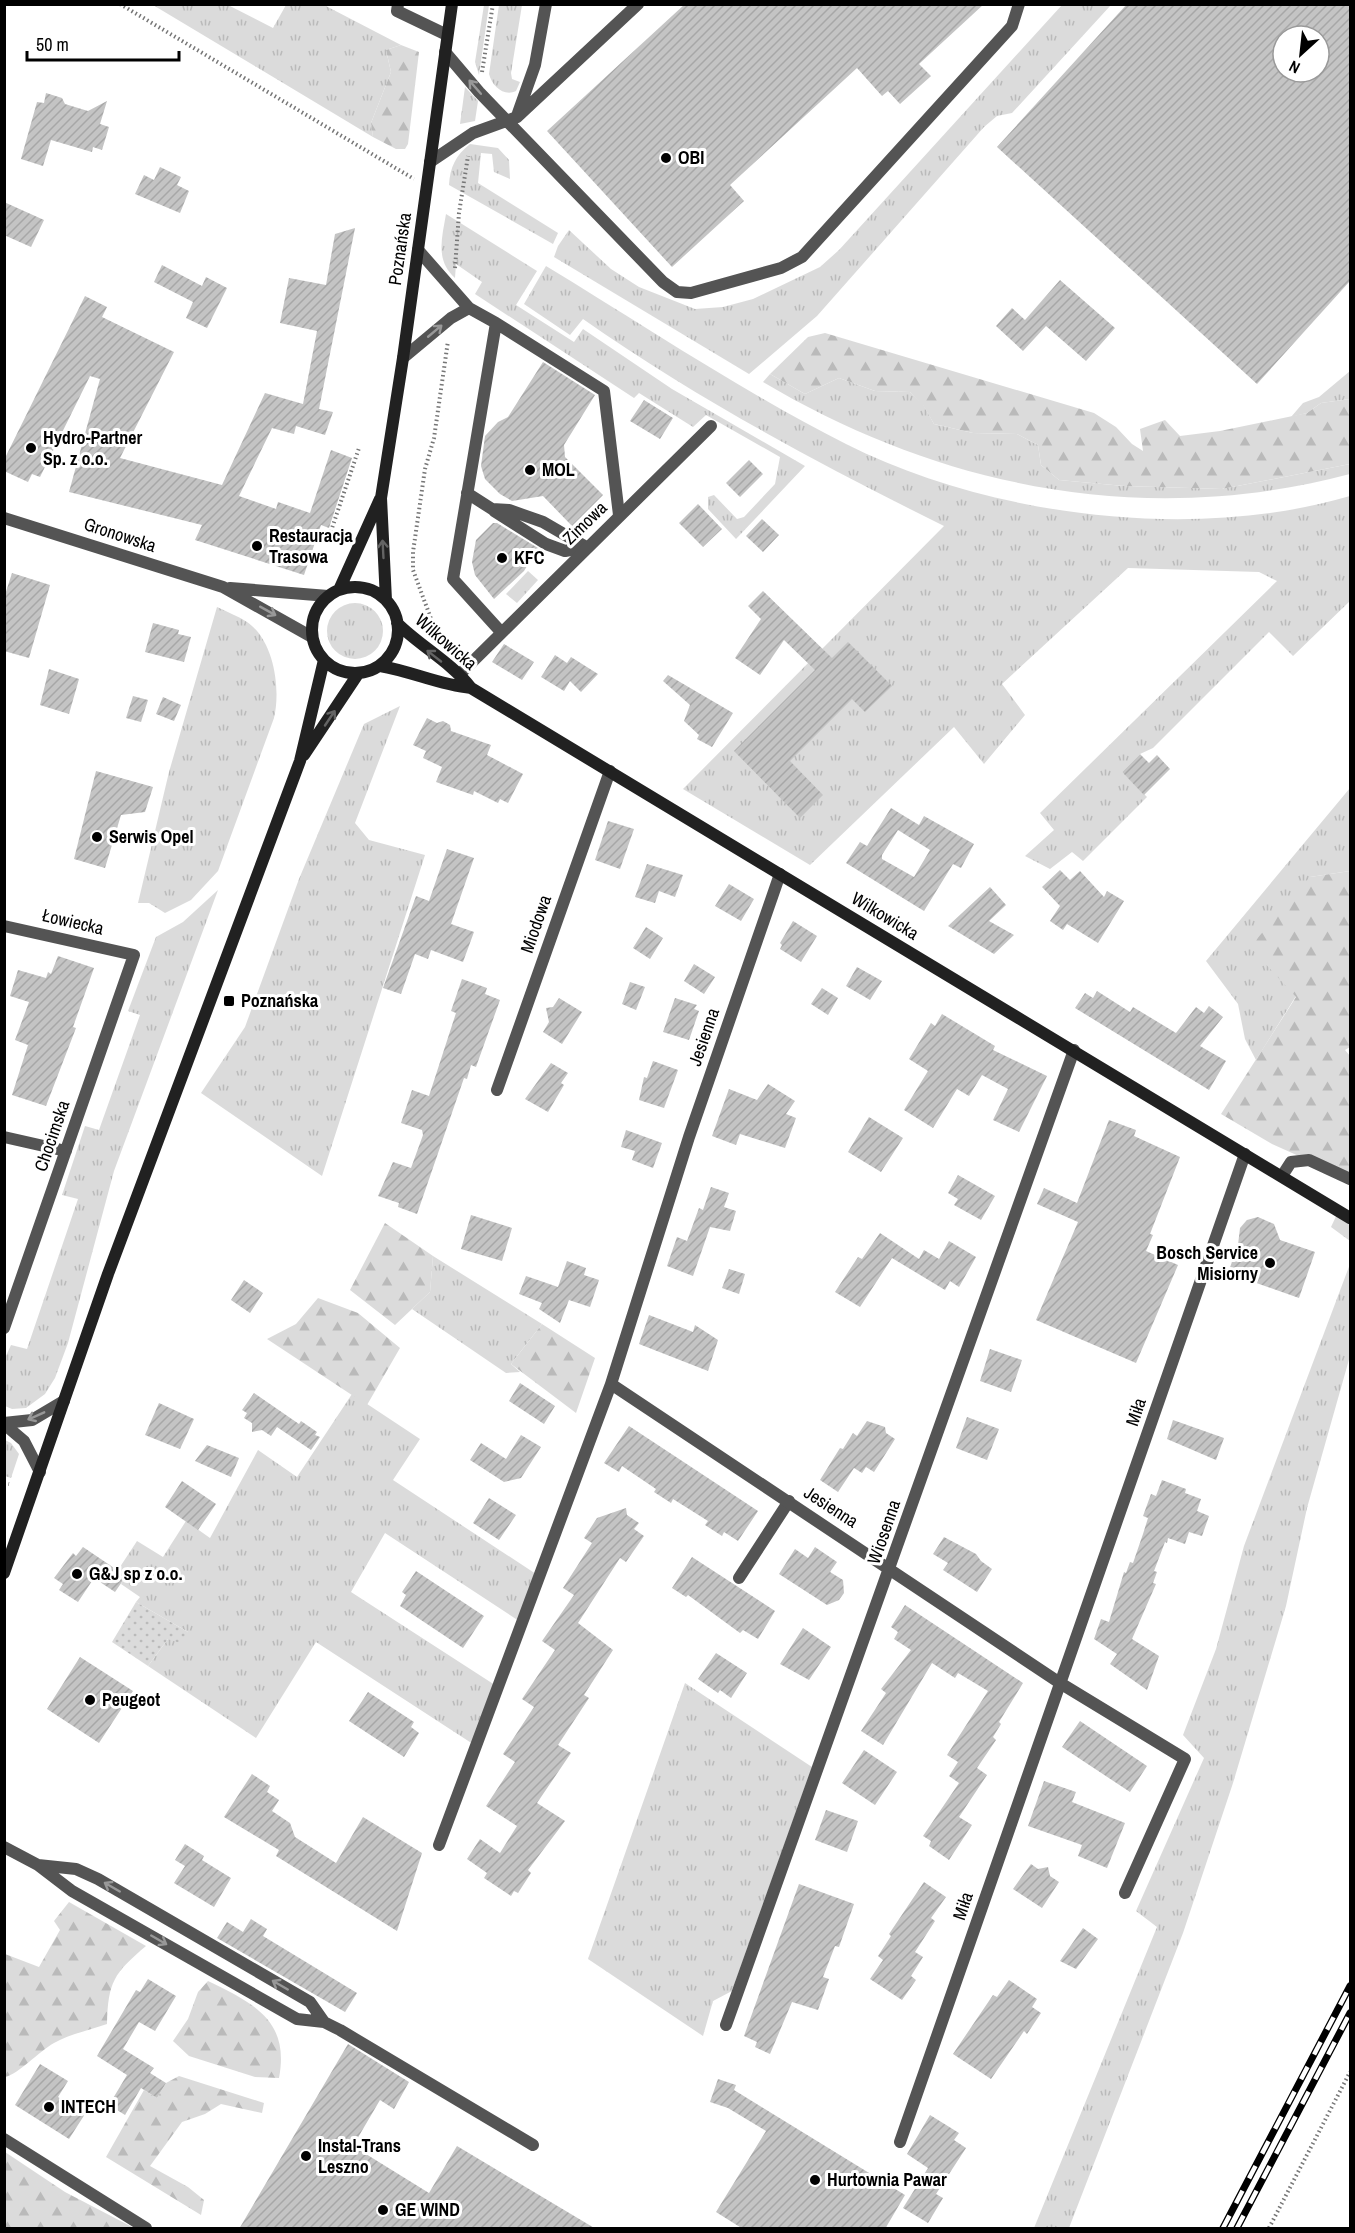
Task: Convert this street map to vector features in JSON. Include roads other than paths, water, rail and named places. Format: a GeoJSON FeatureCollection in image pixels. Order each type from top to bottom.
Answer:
{"type":"FeatureCollection","features":[{"type":"Feature","properties":{"kind":"main road","name":"Poznańska"},"geometry":{"type":"LineString","coordinates":[[386,600],[381,498],[403,358],[452,4]]}},
{"type":"Feature","properties":{"kind":"main road","name":"Poznańska"},"geometry":{"type":"LineString","coordinates":[[333,593],[381,498]]}},
{"type":"Feature","properties":{"kind":"main road"},"geometry":{"type":"LineString","coordinates":[[364,588],[386,600],[398,622],[395,647],[380,666],[358,674],[339,671],[324,660],[312,637],[316,610],[333,593],[364,588]]}},
{"type":"Feature","properties":{"kind":"main road","name":"Wilkowicka"},"geometry":{"type":"LineString","coordinates":[[398,622],[418,643],[460,674],[471,688],[1350,1218]]}},
{"type":"Feature","properties":{"kind":"main road"},"geometry":{"type":"LineString","coordinates":[[4,1573],[136,1197],[300,761],[324,660]]}},
{"type":"Feature","properties":{"kind":"main road","name":"Wilkowicka"},"geometry":{"type":"LineString","coordinates":[[380,666],[405,670],[451,686],[471,688]]}},
{"type":"Feature","properties":{"kind":"main road"},"geometry":{"type":"LineString","coordinates":[[300,761],[358,674]]}},
{"type":"Feature","properties":{"kind":"street"},"geometry":{"type":"LineString","coordinates":[[398,4],[398,11],[447,35]]}},
{"type":"Feature","properties":{"kind":"street"},"geometry":{"type":"LineString","coordinates":[[512,118],[535,65],[546,4]]}},
{"type":"Feature","properties":{"kind":"street"},"geometry":{"type":"LineString","coordinates":[[430,162],[473,133],[512,118],[638,4]]}},
{"type":"Feature","properties":{"kind":"street"},"geometry":{"type":"LineString","coordinates":[[445,52],[512,118],[669,288],[677,292],[692,293],[781,268],[802,257],[1012,26],[1020,4]]}},
{"type":"Feature","properties":{"kind":"street"},"geometry":{"type":"LineString","coordinates":[[418,250],[469,308],[604,391],[619,515]]}},
{"type":"Feature","properties":{"kind":"street"},"geometry":{"type":"LineString","coordinates":[[403,358],[451,318],[469,308]]}},
{"type":"Feature","properties":{"kind":"street"},"geometry":{"type":"LineString","coordinates":[[496,323],[453,579],[501,632]]}},
{"type":"Feature","properties":{"kind":"street","name":"Zimowa"},"geometry":{"type":"LineString","coordinates":[[460,674],[711,426]]}},
{"type":"Feature","properties":{"kind":"street"},"geometry":{"type":"LineString","coordinates":[[467,493],[546,544],[565,551],[586,547]]}},
{"type":"Feature","properties":{"kind":"street"},"geometry":{"type":"LineString","coordinates":[[492,509],[509,510],[543,522],[586,547]]}},
{"type":"Feature","properties":{"kind":"street","name":"Gronowska"},"geometry":{"type":"LineString","coordinates":[[4,518],[223,587],[312,637]]}},
{"type":"Feature","properties":{"kind":"street","name":"Gronowska"},"geometry":{"type":"LineString","coordinates":[[223,587],[333,593]]}},
{"type":"Feature","properties":{"kind":"street","name":"Miodowa"},"geometry":{"type":"LineString","coordinates":[[497,1090],[610,771]]}},
{"type":"Feature","properties":{"kind":"street","name":"Jesienna"},"geometry":{"type":"LineString","coordinates":[[439,1845],[611,1384],[689,1137],[780,874]]}},
{"type":"Feature","properties":{"kind":"street","name":"Łowiecka"},"geometry":{"type":"LineString","coordinates":[[4,926],[134,955]]}},
{"type":"Feature","properties":{"kind":"street","name":"Chocimska"},"geometry":{"type":"LineString","coordinates":[[4,1328],[134,955]]}},
{"type":"Feature","properties":{"kind":"street","name":"Wiosenna"},"geometry":{"type":"LineString","coordinates":[[726,2025],[1074,1050]]}},
{"type":"Feature","properties":{"kind":"street"},"geometry":{"type":"LineString","coordinates":[[4,1137],[66,1151]]}},
{"type":"Feature","properties":{"kind":"street","name":"Miła"},"geometry":{"type":"LineString","coordinates":[[900,2142],[1245,1154]]}},
{"type":"Feature","properties":{"kind":"street"},"geometry":{"type":"LineString","coordinates":[[1282,1176],[1291,1162],[1309,1160],[1350,1179]]}},
{"type":"Feature","properties":{"kind":"street","name":"Jesienna"},"geometry":{"type":"LineString","coordinates":[[611,1384],[891,1568],[1060,1683]]}},
{"type":"Feature","properties":{"kind":"street"},"geometry":{"type":"LineString","coordinates":[[4,1423],[32,1420],[64,1401]]}},
{"type":"Feature","properties":{"kind":"street"},"geometry":{"type":"LineString","coordinates":[[4,1423],[24,1441],[40,1472]]}},
{"type":"Feature","properties":{"kind":"street"},"geometry":{"type":"LineString","coordinates":[[739,1578],[789,1501]]}},
{"type":"Feature","properties":{"kind":"street"},"geometry":{"type":"LineString","coordinates":[[1060,1683],[1185,1759],[1125,1893]]}},
{"type":"Feature","properties":{"kind":"street"},"geometry":{"type":"LineString","coordinates":[[4,1846],[38,1866],[72,1891],[297,2019],[324,2022],[533,2145]]}},
{"type":"Feature","properties":{"kind":"street"},"geometry":{"type":"LineString","coordinates":[[38,1866],[76,1869],[98,1879],[310,2002],[324,2022]]}},
{"type":"Feature","properties":{"kind":"street"},"geometry":{"type":"LineString","coordinates":[[4,2139],[146,2229]]}},
{"type":"Feature","properties":{"kind":"railway"},"geometry":{"type":"LineString","coordinates":[[1223,2228],[1350,1986]]}},
{"type":"Feature","properties":{"kind":"railway"},"geometry":{"type":"LineString","coordinates":[[1237,2228],[1350,2013]]}},
{"type":"Feature","properties":{"kind":"place","name":"OBI"},"geometry":{"type":"Point","coordinates":[666,158]}},
{"type":"Feature","properties":{"kind":"place","name":"Hydro-Partner Sp. z o.o."},"geometry":{"type":"Point","coordinates":[31,448]}},
{"type":"Feature","properties":{"kind":"place","name":"MOL"},"geometry":{"type":"Point","coordinates":[530,470]}},
{"type":"Feature","properties":{"kind":"place","name":"Restauracja Trasowa"},"geometry":{"type":"Point","coordinates":[257,546]}},
{"type":"Feature","properties":{"kind":"place","name":"KFC"},"geometry":{"type":"Point","coordinates":[502,558]}},
{"type":"Feature","properties":{"kind":"place","name":"Serwis Opel"},"geometry":{"type":"Point","coordinates":[97,837]}},
{"type":"Feature","properties":{"kind":"place","name":"Poznańska"},"geometry":{"type":"Point","coordinates":[229,1001]}},
{"type":"Feature","properties":{"kind":"place","name":"Bosch Service Misiorny"},"geometry":{"type":"Point","coordinates":[1270,1263]}},
{"type":"Feature","properties":{"kind":"place","name":"G&J sp z o.o."},"geometry":{"type":"Point","coordinates":[77,1574]}},
{"type":"Feature","properties":{"kind":"place","name":"Peugeot"},"geometry":{"type":"Point","coordinates":[90,1700]}},
{"type":"Feature","properties":{"kind":"place","name":"INTECH"},"geometry":{"type":"Point","coordinates":[49,2107]}},
{"type":"Feature","properties":{"kind":"place","name":"Instal-Trans Leszno"},"geometry":{"type":"Point","coordinates":[306,2156]}},
{"type":"Feature","properties":{"kind":"place","name":"Hurtownia Pawar"},"geometry":{"type":"Point","coordinates":[815,2180]}},
{"type":"Feature","properties":{"kind":"place","name":"GE WIND"},"geometry":{"type":"Point","coordinates":[383,2210]}}]}
